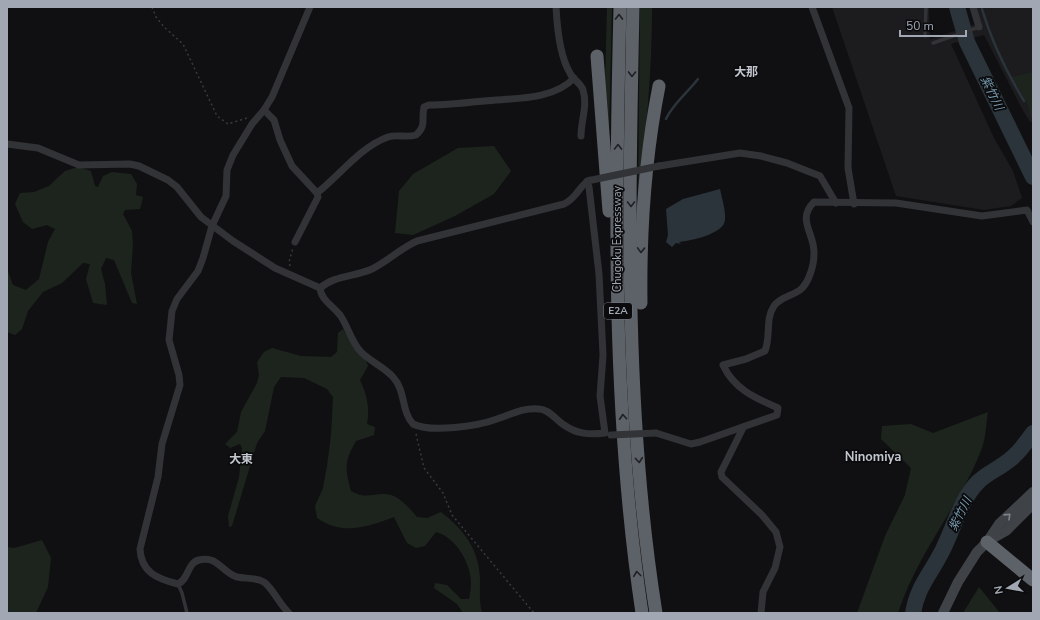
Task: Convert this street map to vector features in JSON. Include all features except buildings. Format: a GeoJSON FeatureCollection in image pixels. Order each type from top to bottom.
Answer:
{"type":"FeatureCollection","features":[{"type":"Feature","properties":{"kind":"highway","name":"Chugoku Expressway"},"geometry":{"type":"LineString","coordinates":[[620,7],[617,191],[618,316],[625,455],[631,527],[642,613]]}},
{"type":"Feature","properties":{"kind":"highway","name":"Chugoku Expressway"},"geometry":{"type":"LineString","coordinates":[[633,7],[631,251],[634,365],[645,528],[656,613]]}},
{"type":"Feature","properties":{"kind":"highway"},"geometry":{"type":"LineString","coordinates":[[597,56],[618,316]]}},
{"type":"Feature","properties":{"kind":"highway"},"geometry":{"type":"LineString","coordinates":[[634,365],[641,334],[641,247],[652,122],[659,86]]}},
{"type":"Feature","properties":{"kind":"highway"},"geometry":{"type":"LineString","coordinates":[[987,542],[1033,580]]}},
{"type":"Feature","properties":{"kind":"main road"},"geometry":{"type":"LineString","coordinates":[[943,613],[962,575],[977,552],[987,542],[999,524],[1033,492]]}},
{"type":"Feature","properties":{"kind":"main road"},"geometry":{"type":"LineString","coordinates":[[987,542],[1006,531],[1033,504]]}},
{"type":"Feature","properties":{"kind":"street"},"geometry":{"type":"LineString","coordinates":[[289,613],[264,583],[255,578],[236,577],[217,561],[209,559],[198,560],[191,564],[183,581],[178,584],[168,582],[150,573],[140,559],[140,549],[158,477],[162,444],[180,385],[179,375],[169,340],[172,311],[176,299],[198,271],[212,226],[226,196],[228,164],[232,155],[256,119],[264,110],[279,81],[310,7]]}},
{"type":"Feature","properties":{"kind":"street"},"geometry":{"type":"LineString","coordinates":[[556,7],[556,20],[566,64],[574,78],[583,89],[585,111],[581,123],[582,136]]}},
{"type":"Feature","properties":{"kind":"street"},"geometry":{"type":"LineString","coordinates":[[812,7],[849,108],[848,168],[854,204]]}},
{"type":"Feature","properties":{"kind":"street"},"geometry":{"type":"LineString","coordinates":[[973,7],[979,27]]}},
{"type":"Feature","properties":{"kind":"street"},"geometry":{"type":"LineString","coordinates":[[317,193],[350,162],[382,139],[390,136],[416,135],[421,130],[424,121],[424,107],[429,105],[520,100],[560,88],[568,84],[574,78]]}},
{"type":"Feature","properties":{"kind":"street"},"geometry":{"type":"LineString","coordinates":[[264,110],[274,120],[280,140],[292,166],[317,193],[318,197],[295,242]]}},
{"type":"Feature","properties":{"kind":"street"},"geometry":{"type":"LineString","coordinates":[[7,144],[38,148],[79,165],[130,164],[139,166],[168,180],[177,187],[201,217],[212,226],[264,262],[320,288],[324,298],[342,318],[360,351],[393,377],[399,384],[403,394],[407,416],[416,426],[470,426],[528,409],[540,408],[547,411],[564,425],[583,434],[656,433],[690,444],[743,428],[777,415],[778,408],[742,391],[728,376],[724,365],[746,359],[766,350],[768,344],[770,314],[775,304],[782,298],[799,290],[807,282],[814,254],[813,242],[806,219],[807,210],[814,202],[854,204],[896,203],[982,216],[1028,210],[1033,222]]}},
{"type":"Feature","properties":{"kind":"street"},"geometry":{"type":"LineString","coordinates":[[320,288],[331,280],[372,269],[417,241],[564,204],[575,197],[589,180],[659,166],[740,153],[761,156],[787,163],[820,176],[836,203]]}},
{"type":"Feature","properties":{"kind":"street"},"geometry":{"type":"LineString","coordinates":[[589,180],[599,274],[603,355],[600,396],[608,434]]}},
{"type":"Feature","properties":{"kind":"street"},"geometry":{"type":"LineString","coordinates":[[743,428],[721,472],[722,477],[762,515],[776,532],[780,547],[775,568],[763,592],[761,613]]}},
{"type":"Feature","properties":{"kind":"lane"},"geometry":{"type":"LineString","coordinates":[[925,36],[926,7]]}},
{"type":"Feature","properties":{"kind":"lane"},"geometry":{"type":"LineString","coordinates":[[934,43],[979,27]]}},
{"type":"Feature","properties":{"kind":"lane"},"geometry":{"type":"LineString","coordinates":[[178,584],[187,613]]}},
{"type":"Feature","properties":{"kind":"path"},"geometry":{"type":"LineString","coordinates":[[152,7],[156,18],[183,44],[217,116],[228,124],[248,118],[256,119]]}},
{"type":"Feature","properties":{"kind":"path"},"geometry":{"type":"LineString","coordinates":[[295,242],[289,262],[297,278]]}},
{"type":"Feature","properties":{"kind":"path"},"geometry":{"type":"LineString","coordinates":[[416,426],[420,458],[424,468],[442,494],[452,515],[534,613]]}},
{"type":"Feature","properties":{"kind":"shaded area"},"geometry":{"type":"Polygon","coordinates":[[[607,7],[612,7],[609,135],[605,84],[607,7]]]}},
{"type":"Feature","properties":{"kind":"shaded area"},"geometry":{"type":"Polygon","coordinates":[[[640,7],[652,7],[648,104],[638,200],[640,7]]]}},
{"type":"Feature","properties":{"kind":"shaded area"},"geometry":{"type":"Polygon","coordinates":[[[832,7],[929,7],[930,39],[976,24],[975,7],[1033,7],[1033,121],[1030,122],[1021,107],[984,35],[951,44],[994,138],[1013,171],[1022,198],[1011,206],[984,210],[896,196],[832,7]]]}},
{"type":"Feature","properties":{"kind":"shaded area"},"geometry":{"type":"Polygon","coordinates":[[[1033,72],[1033,117],[1031,117],[1028,105],[1012,77],[1033,72]]]}},
{"type":"Feature","properties":{"kind":"shaded area"},"geometry":{"type":"Polygon","coordinates":[[[494,146],[511,171],[494,194],[455,216],[413,235],[395,233],[399,191],[413,174],[458,148],[494,146]]]}},
{"type":"Feature","properties":{"kind":"shaded area"},"geometry":{"type":"Polygon","coordinates":[[[78,167],[91,171],[95,186],[98,187],[103,176],[112,172],[131,174],[137,184],[136,195],[143,197],[140,209],[125,210],[123,214],[132,231],[133,244],[131,273],[137,304],[132,303],[114,260],[106,258],[101,269],[105,284],[107,305],[93,303],[86,279],[90,264],[83,263],[62,283],[43,292],[28,311],[22,329],[15,335],[7,332],[7,269],[13,285],[26,290],[39,279],[48,242],[55,229],[47,225],[32,229],[23,222],[15,204],[20,193],[34,192],[49,186],[65,171],[78,167]]]}},
{"type":"Feature","properties":{"kind":"shaded area"},"geometry":{"type":"Polygon","coordinates":[[[720,189],[725,220],[719,229],[706,236],[679,242],[681,244],[676,243],[672,247],[666,242],[668,235],[666,209],[683,199],[720,189]]]}},
{"type":"Feature","properties":{"kind":"shaded area"},"geometry":{"type":"Polygon","coordinates":[[[343,329],[353,346],[365,358],[368,366],[360,380],[367,402],[367,424],[375,427],[374,435],[356,441],[349,455],[347,471],[351,491],[367,496],[385,494],[395,496],[402,501],[417,517],[427,518],[441,512],[457,526],[469,541],[477,558],[482,613],[463,613],[457,604],[434,588],[435,583],[447,585],[461,599],[469,599],[471,585],[468,568],[461,552],[450,539],[436,532],[425,546],[416,548],[407,543],[394,517],[374,524],[355,528],[336,527],[317,518],[315,506],[323,488],[327,466],[331,435],[333,397],[327,389],[304,378],[281,377],[274,387],[265,431],[257,443],[232,526],[229,527],[228,516],[239,477],[242,448],[240,444],[230,448],[225,444],[237,432],[241,412],[257,383],[259,375],[257,362],[264,352],[272,348],[301,356],[331,357],[337,352],[338,333],[343,329]]]}},
{"type":"Feature","properties":{"kind":"shaded area"},"geometry":{"type":"Polygon","coordinates":[[[988,412],[982,448],[973,469],[916,570],[898,613],[857,613],[885,536],[905,495],[911,468],[881,439],[882,426],[911,424],[933,433],[988,412]]]}},
{"type":"Feature","properties":{"kind":"shaded area"},"geometry":{"type":"Polygon","coordinates":[[[42,540],[51,558],[48,587],[36,613],[7,613],[7,547],[14,548],[42,540]]]}},
{"type":"Feature","properties":{"kind":"shaded area"},"geometry":{"type":"Polygon","coordinates":[[[979,587],[1000,613],[963,613],[979,587]]]}},
{"type":"Feature","properties":{"kind":"waterway","name":"紫竹川"},"geometry":{"type":"LineString","coordinates":[[957,7],[967,42],[1033,177]]}},
{"type":"Feature","properties":{"kind":"waterway"},"geometry":{"type":"LineString","coordinates":[[982,9],[990,34],[1000,56],[1024,101]]}},
{"type":"Feature","properties":{"kind":"waterway"},"geometry":{"type":"LineString","coordinates":[[666,119],[676,104],[698,79]]}},
{"type":"Feature","properties":{"kind":"waterway","name":"紫竹川"},"geometry":{"type":"LineString","coordinates":[[913,613],[920,589],[945,546],[961,507],[971,490],[982,478],[1005,464],[1013,457],[1033,433]]}},
{"type":"Feature","properties":{"kind":"district","name":"大那"},"geometry":{"type":"Point","coordinates":[746,72]}},
{"type":"Feature","properties":{"kind":"district","name":"Ninomiya"},"geometry":{"type":"Point","coordinates":[873,457]}},
{"type":"Feature","properties":{"kind":"district","name":"大東"},"geometry":{"type":"Point","coordinates":[241,459]}}]}
